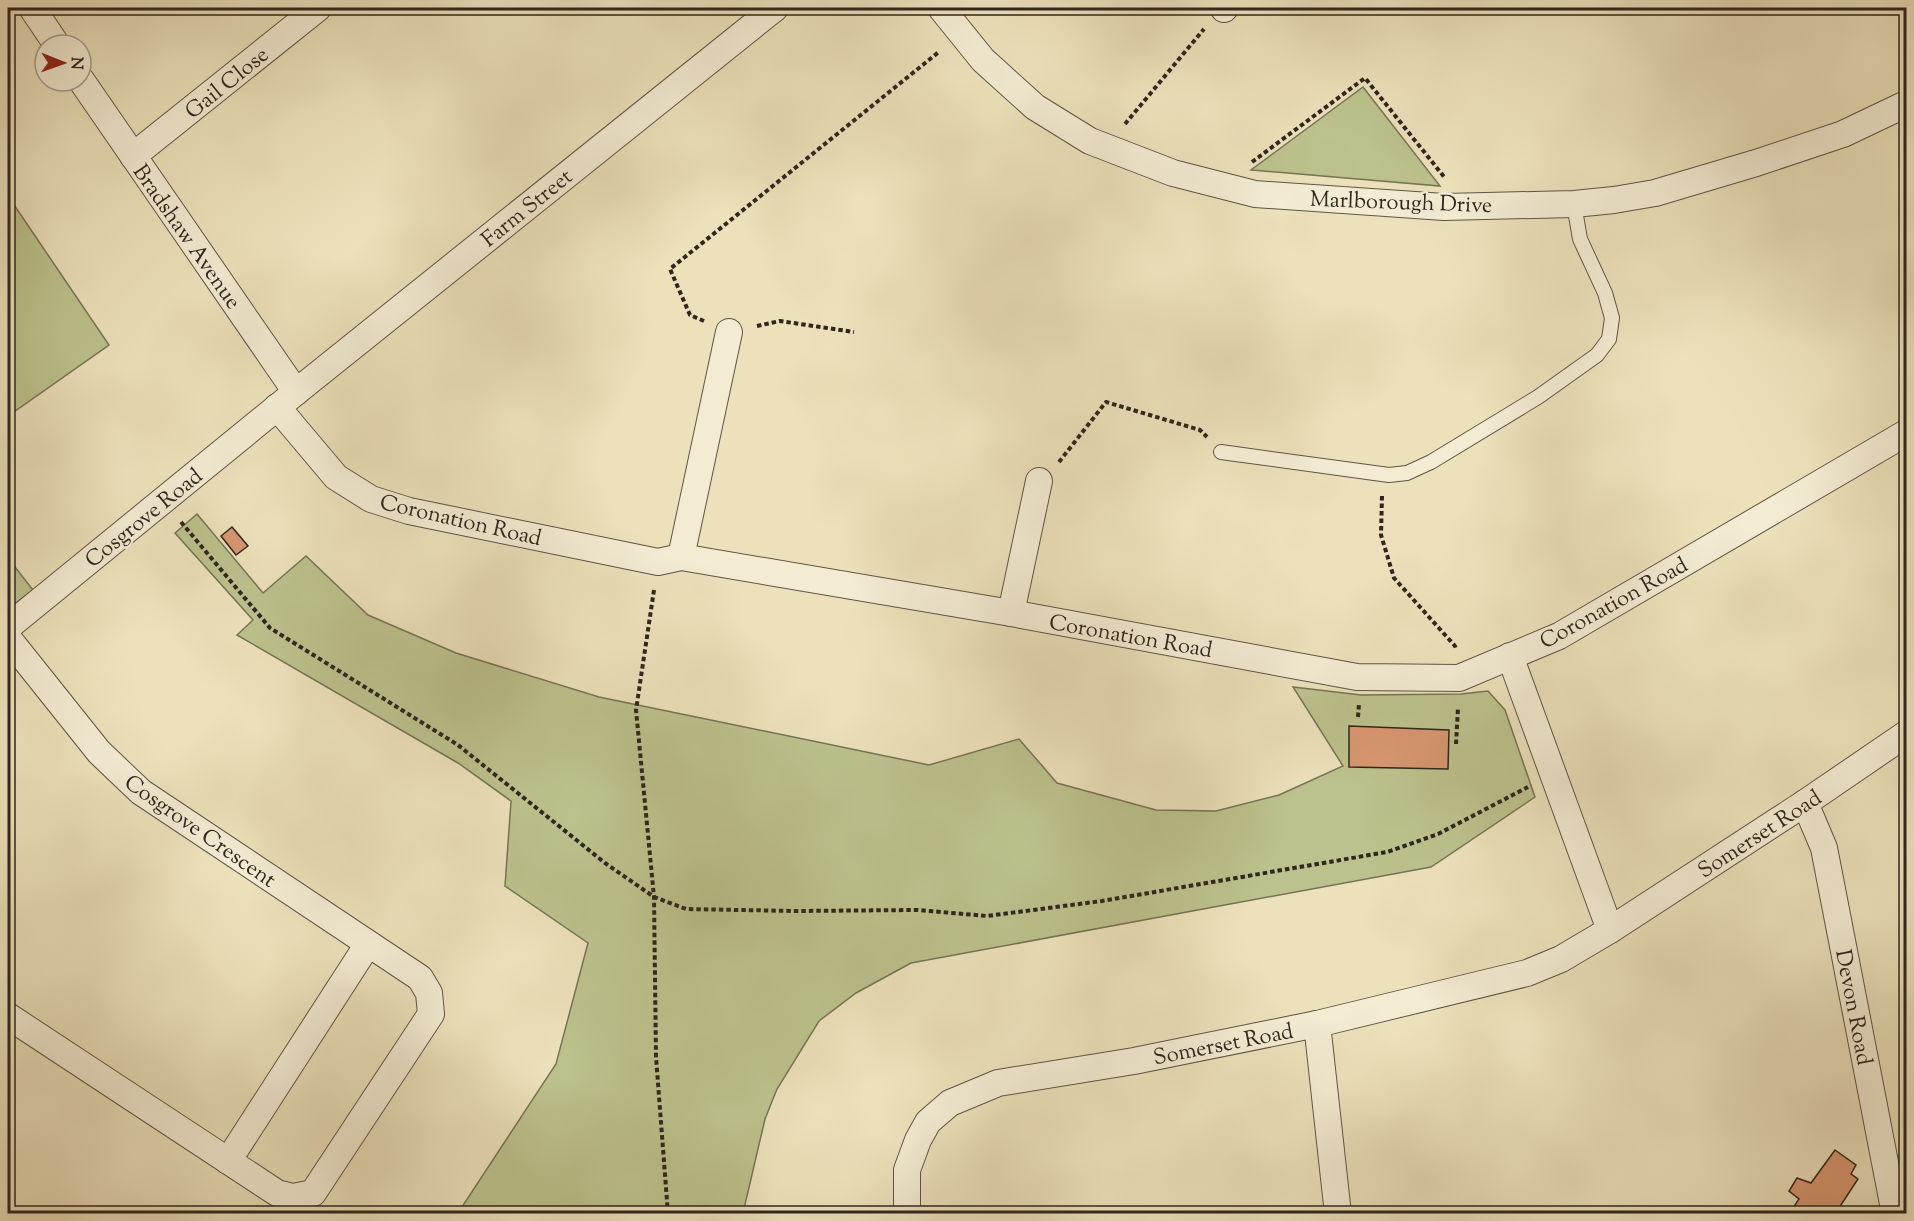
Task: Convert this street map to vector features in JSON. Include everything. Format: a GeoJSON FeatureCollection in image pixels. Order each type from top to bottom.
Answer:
{"type":"FeatureCollection","features":[{"type":"Feature","properties":{"kind":"street"},"geometry":{"type":"LineString","coordinates":[[32,8],[49,33]]}},
{"type":"Feature","properties":{"kind":"street","name":"Gail Close"},"geometry":{"type":"LineString","coordinates":[[133,156],[318,8]]}},
{"type":"Feature","properties":{"kind":"street","name":"Farm Street"},"geometry":{"type":"LineString","coordinates":[[287,400],[775,8]]}},
{"type":"Feature","properties":{"kind":"street","name":"Marlborough Drive"},"geometry":{"type":"LineString","coordinates":[[940,8],[983,60],[1035,107],[1090,141],[1173,173],[1255,194],[1468,207],[1574,204],[1655,193],[1843,134],[1906,104]]}},
{"type":"Feature","properties":{"kind":"street","name":"Bradshaw Avenue"},"geometry":{"type":"LineString","coordinates":[[90,93],[133,156],[287,400]]}},
{"type":"Feature","properties":{"kind":"street"},"geometry":{"type":"LineString","coordinates":[[670,560],[729,332]]}},
{"type":"Feature","properties":{"kind":"street","name":"Cosgrove Road"},"geometry":{"type":"LineString","coordinates":[[8,627],[287,400]]}},
{"type":"Feature","properties":{"kind":"street","name":"Coronation Road"},"geometry":{"type":"LineString","coordinates":[[287,400],[336,477],[371,499],[410,511],[670,560],[1011,613],[1357,676],[1459,678],[1559,636],[1906,434]]}},
{"type":"Feature","properties":{"kind":"street"},"geometry":{"type":"LineString","coordinates":[[1011,613],[1039,481]]}},
{"type":"Feature","properties":{"kind":"street","name":"Cosgrove Crescent"},"geometry":{"type":"LineString","coordinates":[[8,638],[99,752],[141,792],[420,978],[429,993],[431,1014],[314,1193],[292,1197],[277,1193],[8,1016]]}},
{"type":"Feature","properties":{"kind":"street"},"geometry":{"type":"LineString","coordinates":[[1510,656],[1610,930]]}},
{"type":"Feature","properties":{"kind":"street","name":"Somerset Road"},"geometry":{"type":"LineString","coordinates":[[907,1214],[907,1170],[918,1140],[928,1122],[950,1103],[998,1083],[1134,1061],[1317,1024],[1527,973],[1561,960],[1805,803],[1906,734]]}},
{"type":"Feature","properties":{"kind":"street","name":"Devon Road"},"geometry":{"type":"LineString","coordinates":[[1805,803],[1824,848],[1895,1214]]}},
{"type":"Feature","properties":{"kind":"street"},"geometry":{"type":"LineString","coordinates":[[228,1161],[368,944]]}},
{"type":"Feature","properties":{"kind":"street"},"geometry":{"type":"LineString","coordinates":[[1317,1024],[1338,1214]]}},
{"type":"Feature","properties":{"kind":"lane"},"geometry":{"type":"LineString","coordinates":[[1221,452],[1383,475],[1407,473],[1441,456],[1546,391],[1597,355],[1609,339],[1612,318],[1605,293],[1580,239],[1574,204]]}},
{"type":"Feature","properties":{"kind":"path"},"geometry":{"type":"LineString","coordinates":[[1106,148],[1194,39],[1224,8]]}},
{"type":"Feature","properties":{"kind":"path"},"geometry":{"type":"LineString","coordinates":[[854,333],[780,321],[729,332],[690,315],[670,269],[961,33]]}},
{"type":"Feature","properties":{"kind":"path"},"geometry":{"type":"LineString","coordinates":[[1221,185],[1365,78],[1468,207]]}},
{"type":"Feature","properties":{"kind":"path"},"geometry":{"type":"LineString","coordinates":[[1039,481],[1057,465],[1107,402],[1200,430],[1221,452]]}},
{"type":"Feature","properties":{"kind":"path"},"geometry":{"type":"LineString","coordinates":[[1383,475],[1381,535],[1394,578],[1455,646],[1459,678],[1456,744]]}},
{"type":"Feature","properties":{"kind":"path"},"geometry":{"type":"LineString","coordinates":[[163,501],[270,628],[458,744],[605,863],[654,897],[686,909],[918,910],[987,916],[1102,901],[1387,852],[1438,834],[1552,775]]}},
{"type":"Feature","properties":{"kind":"path"},"geometry":{"type":"LineString","coordinates":[[668,1214],[656,1057],[654,897],[636,710],[670,560]]}},
{"type":"Feature","properties":{"kind":"green space"},"geometry":{"type":"Polygon","coordinates":[[[1363,87],[1440,186],[1251,170],[1363,87]]]}},
{"type":"Feature","properties":{"kind":"green space"},"geometry":{"type":"Polygon","coordinates":[[[8,196],[109,345],[8,416],[8,196]]]}},
{"type":"Feature","properties":{"kind":"green space"},"geometry":{"type":"Polygon","coordinates":[[[197,514],[263,593],[306,556],[368,615],[456,653],[599,697],[929,765],[1019,739],[1057,783],[1156,810],[1216,811],[1279,795],[1343,766],[1293,687],[1361,695],[1461,694],[1488,691],[1505,710],[1535,797],[1431,867],[911,963],[856,993],[819,1021],[777,1089],[765,1119],[743,1213],[458,1213],[556,1064],[588,943],[505,886],[511,801],[458,763],[237,635],[253,620],[175,533],[197,514]]]}},
{"type":"Feature","properties":{"kind":"green space"},"geometry":{"type":"Polygon","coordinates":[[[8,558],[33,590],[8,609],[8,558]]]}},
{"type":"Feature","properties":{"kind":"building"},"geometry":{"type":"Polygon","coordinates":[[[232,527],[248,546],[236,555],[221,536],[232,527]]]}},
{"type":"Feature","properties":{"kind":"building"},"geometry":{"type":"Polygon","coordinates":[[[1349,726],[1449,730],[1448,769],[1349,767],[1349,726]]]}},
{"type":"Feature","properties":{"kind":"building"},"geometry":{"type":"Polygon","coordinates":[[[1835,1150],[1856,1165],[1851,1174],[1858,1179],[1835,1214],[1789,1214],[1799,1199],[1789,1191],[1797,1178],[1811,1183],[1835,1150]]]}}]}
